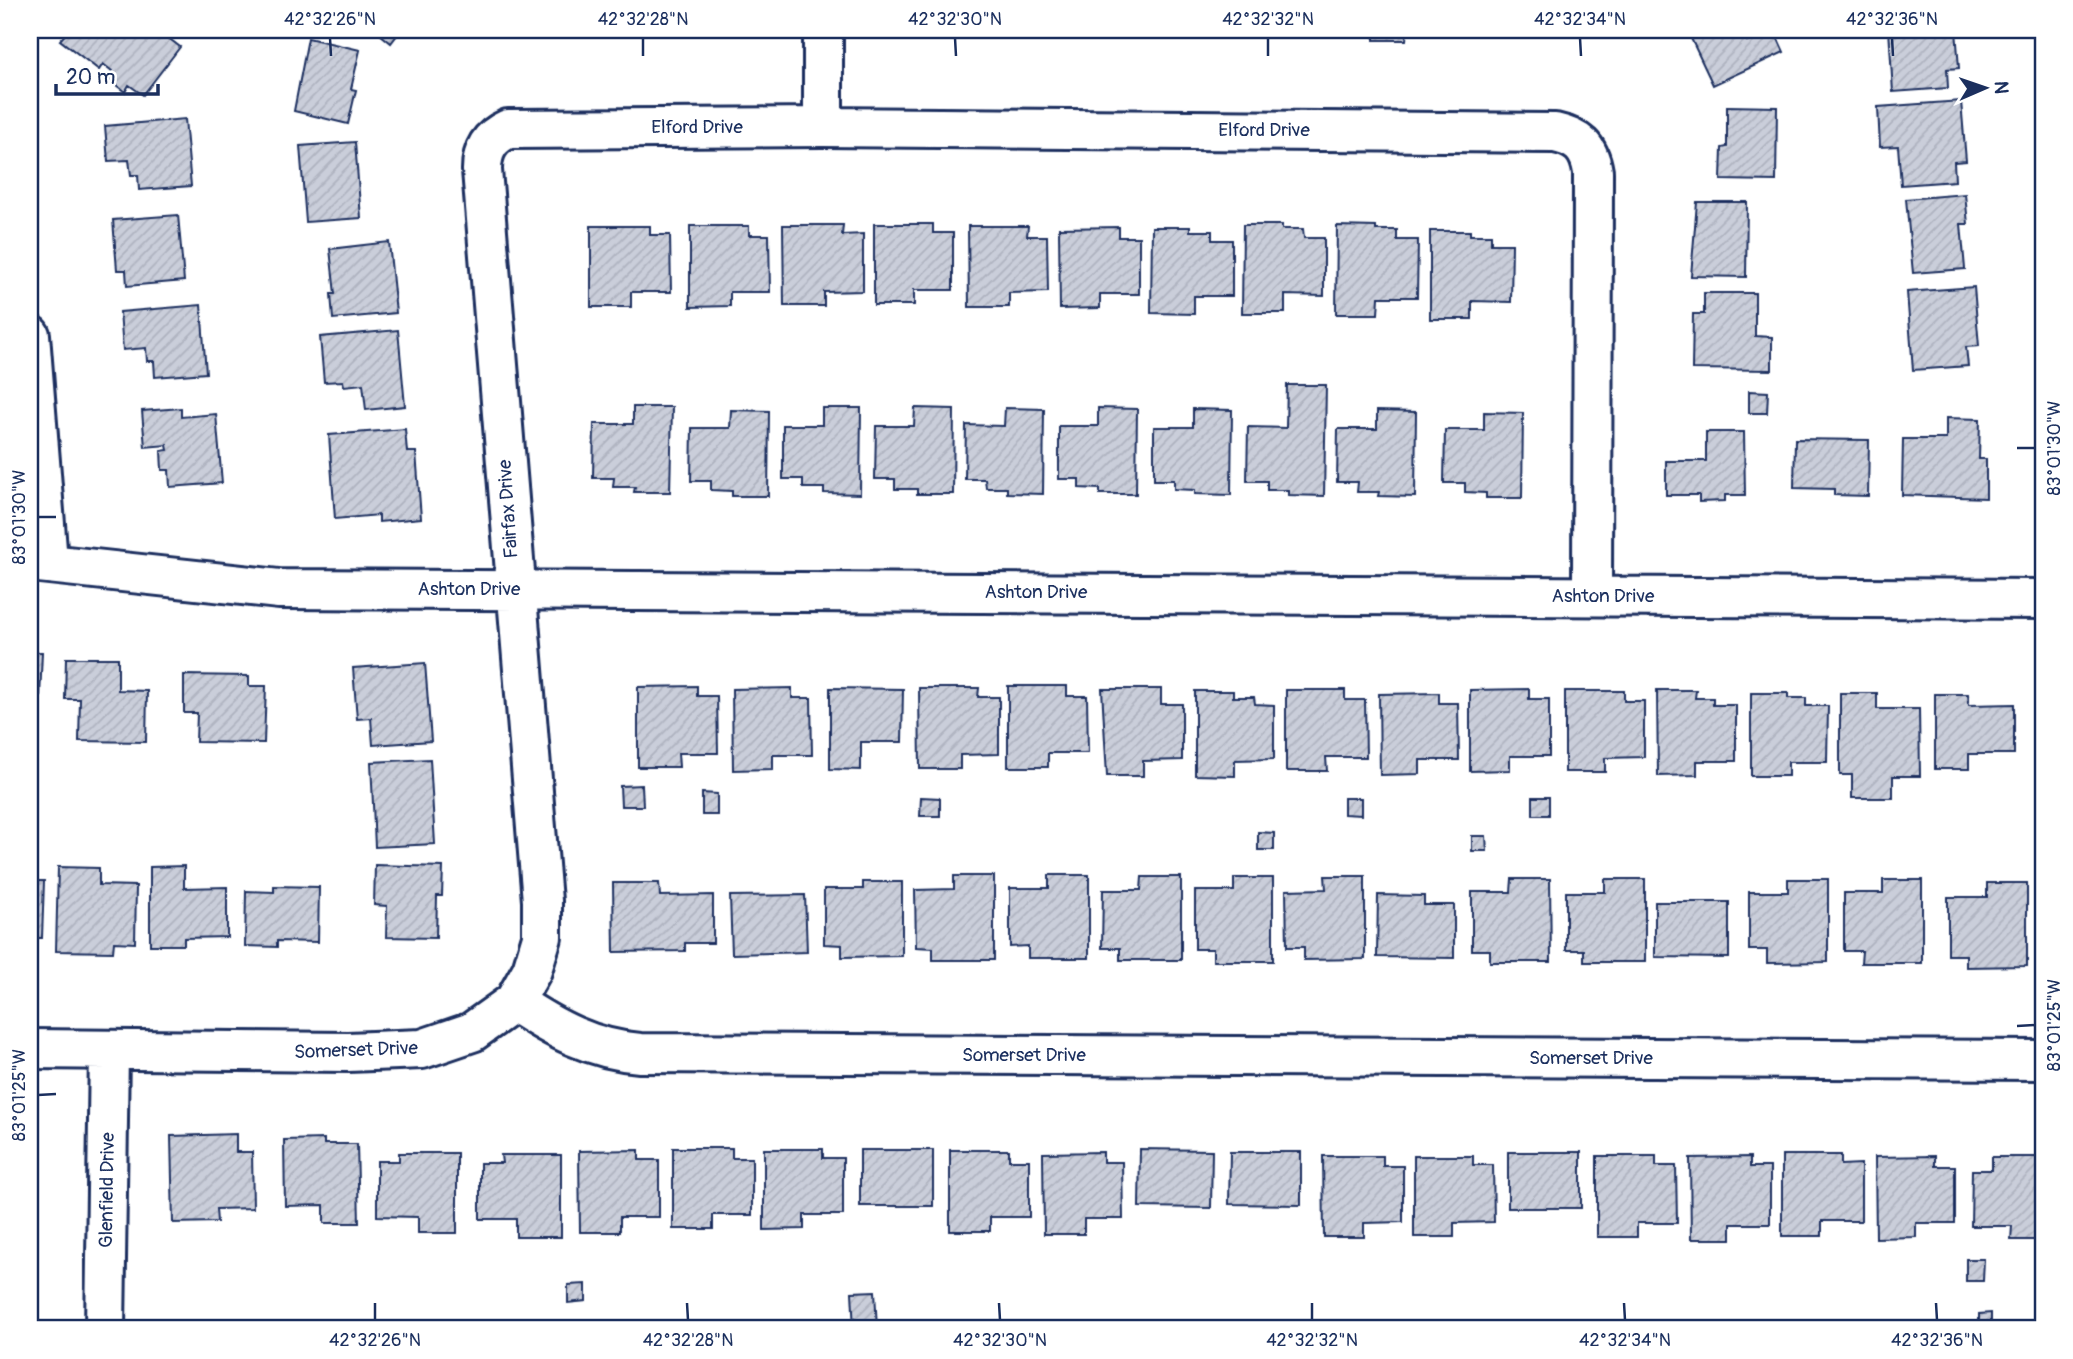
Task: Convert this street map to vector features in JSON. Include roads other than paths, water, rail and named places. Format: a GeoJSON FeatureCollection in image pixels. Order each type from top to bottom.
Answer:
{"type":"FeatureCollection","features":[{"type":"Feature","properties":{"kind":"street"},"geometry":{"type":"LineString","coordinates":[[823,30],[823,127]]}},
{"type":"Feature","properties":{"kind":"street","name":"Elford Drive"},"geometry":{"type":"LineString","coordinates":[[492,139],[508,129],[519,128],[823,127],[1555,132],[1571,136],[1584,146],[1592,172],[1592,596]]}},
{"type":"Feature","properties":{"kind":"street","name":"Fairfax Drive"},"geometry":{"type":"LineString","coordinates":[[492,139],[482,159],[482,170],[541,887],[542,937],[533,970],[514,1002]]}},
{"type":"Feature","properties":{"kind":"street"},"geometry":{"type":"LineString","coordinates":[[30,335],[39,562]]}},
{"type":"Feature","properties":{"kind":"street","name":"Ashton Drive"},"geometry":{"type":"LineString","coordinates":[[39,562],[279,589],[2043,599]]}},
{"type":"Feature","properties":{"kind":"street","name":"Somerset Drive"},"geometry":{"type":"LineString","coordinates":[[30,1049],[359,1052],[422,1049],[472,1032],[514,1002],[552,1028],[590,1044],[640,1054],[2043,1060]]}},
{"type":"Feature","properties":{"kind":"street","name":"Glenfield Drive"},"geometry":{"type":"LineString","coordinates":[[105,1329],[109,1051]]}}]}
